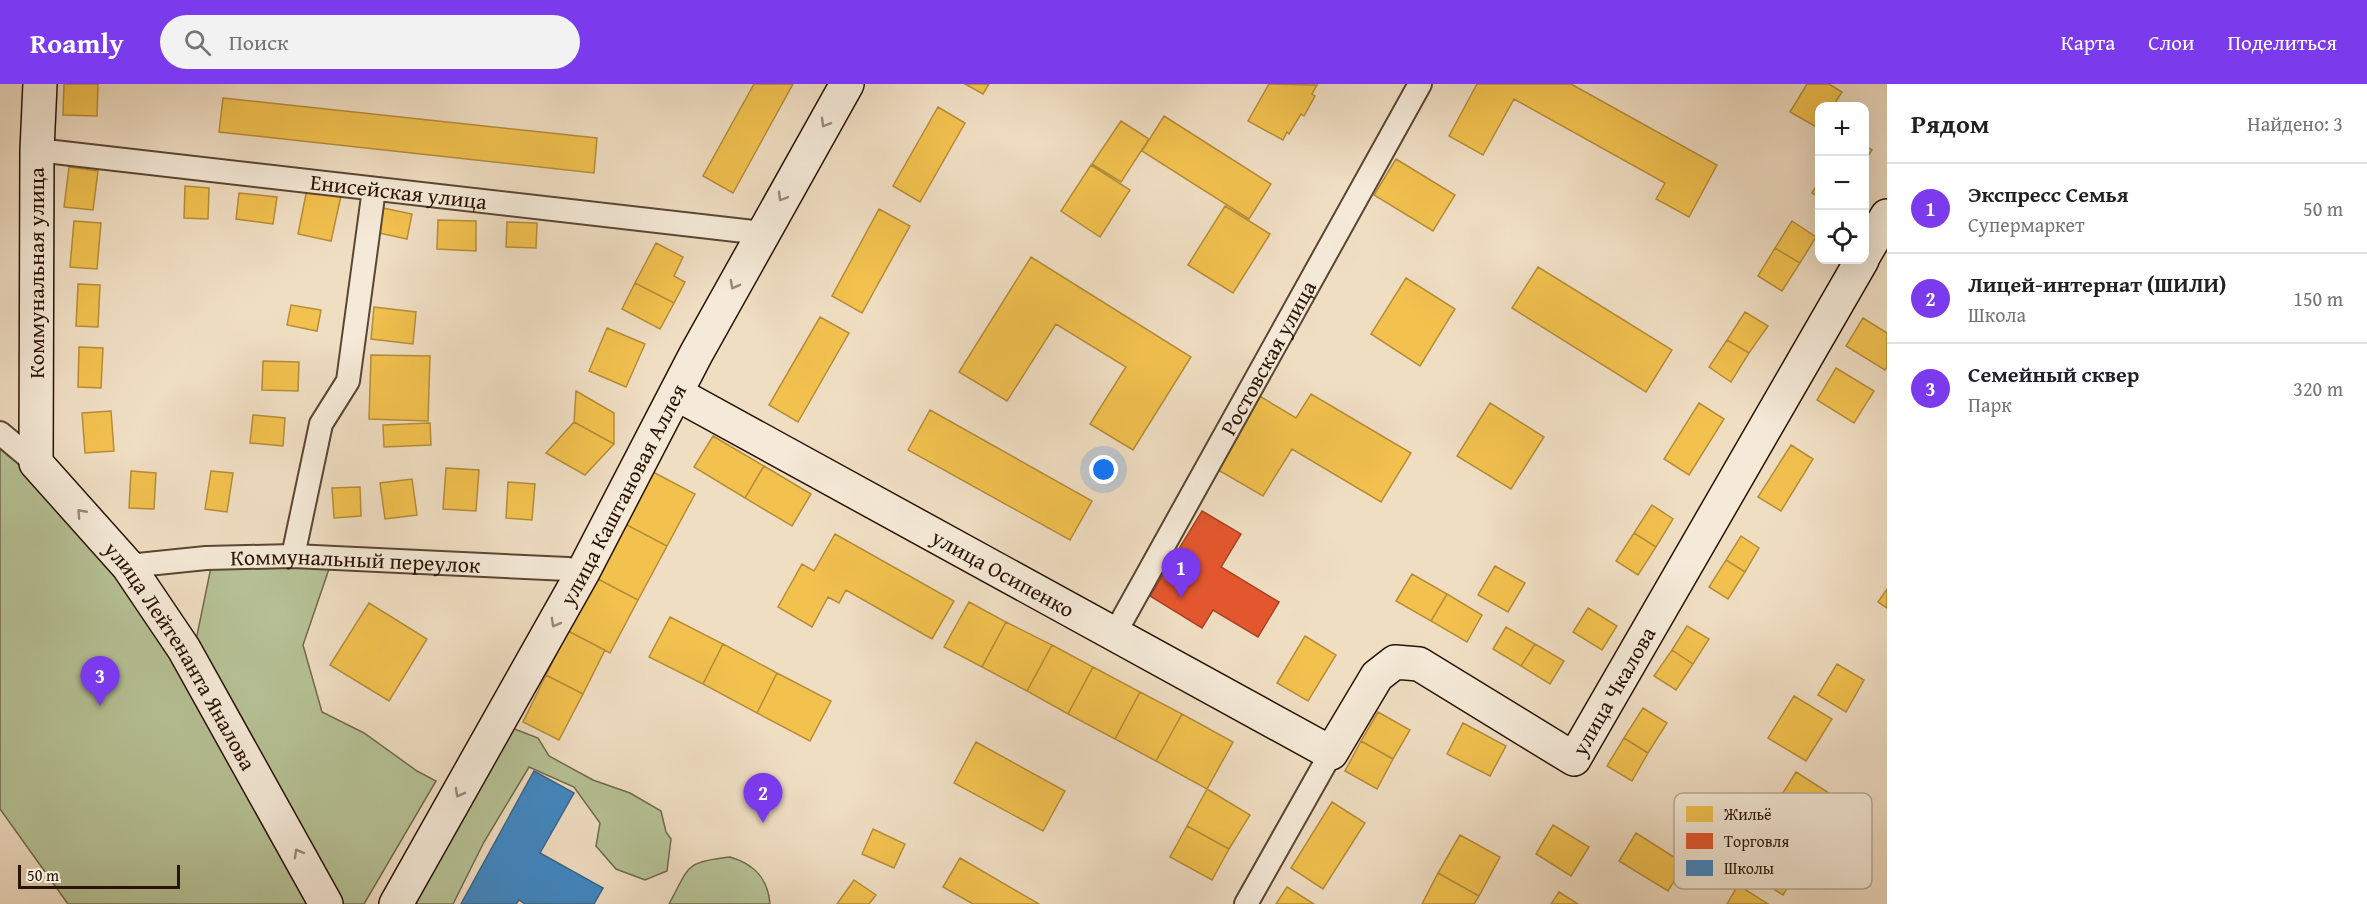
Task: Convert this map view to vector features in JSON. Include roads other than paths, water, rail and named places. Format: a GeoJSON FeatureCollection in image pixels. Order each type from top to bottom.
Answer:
{"type":"FeatureCollection","features":[{"type":"Feature","properties":{"kind":"street","name":"Коммунальная улица"},"geometry":{"type":"LineString","coordinates":[[36,463],[37,150],[40,84]]}},
{"type":"Feature","properties":{"kind":"street","name":"улица Каштановая Аллея"},"geometry":{"type":"LineString","coordinates":[[396,904],[583,572],[762,233],[847,84]]}},
{"type":"Feature","properties":{"kind":"street","name":"Ростовская улица"},"geometry":{"type":"LineString","coordinates":[[1115,633],[1420,84]]}},
{"type":"Feature","properties":{"kind":"street","name":"Енисейская улица"},"geometry":{"type":"LineString","coordinates":[[37,150],[762,233]]}},
{"type":"Feature","properties":{"kind":"street"},"geometry":{"type":"LineString","coordinates":[[293,556],[321,424],[348,381],[374,189]]}},
{"type":"Feature","properties":{"kind":"street"},"geometry":{"type":"LineString","coordinates":[[1869,247],[1887,216]]}},
{"type":"Feature","properties":{"kind":"street","name":"улица Чкалова"},"geometry":{"type":"LineString","coordinates":[[1246,904],[1377,676],[1395,662],[1419,664],[1574,759],[1860,264]]}},
{"type":"Feature","properties":{"kind":"street","name":"улица Осипенко"},"geometry":{"type":"LineString","coordinates":[[677,394],[1331,753]]}},
{"type":"Feature","properties":{"kind":"street","name":"улица Лейтенанта Яналова"},"geometry":{"type":"LineString","coordinates":[[0,433],[36,463],[128,566],[184,649],[326,904]]}},
{"type":"Feature","properties":{"kind":"street","name":"Коммунальный переулок"},"geometry":{"type":"LineString","coordinates":[[128,566],[206,558],[293,556],[583,572]]}},
{"type":"Feature","properties":{"kind":"place","name":"Экспресс Семья"},"geometry":{"type":"Point","coordinates":[1181,598]}},
{"type":"Feature","properties":{"kind":"place","name":"Семейный сквер"},"geometry":{"type":"Point","coordinates":[100,706]}},
{"type":"Feature","properties":{"kind":"place","name":"Лицей-интернат (ШИЛИ)"},"geometry":{"type":"Point","coordinates":[763,823]}}]}
